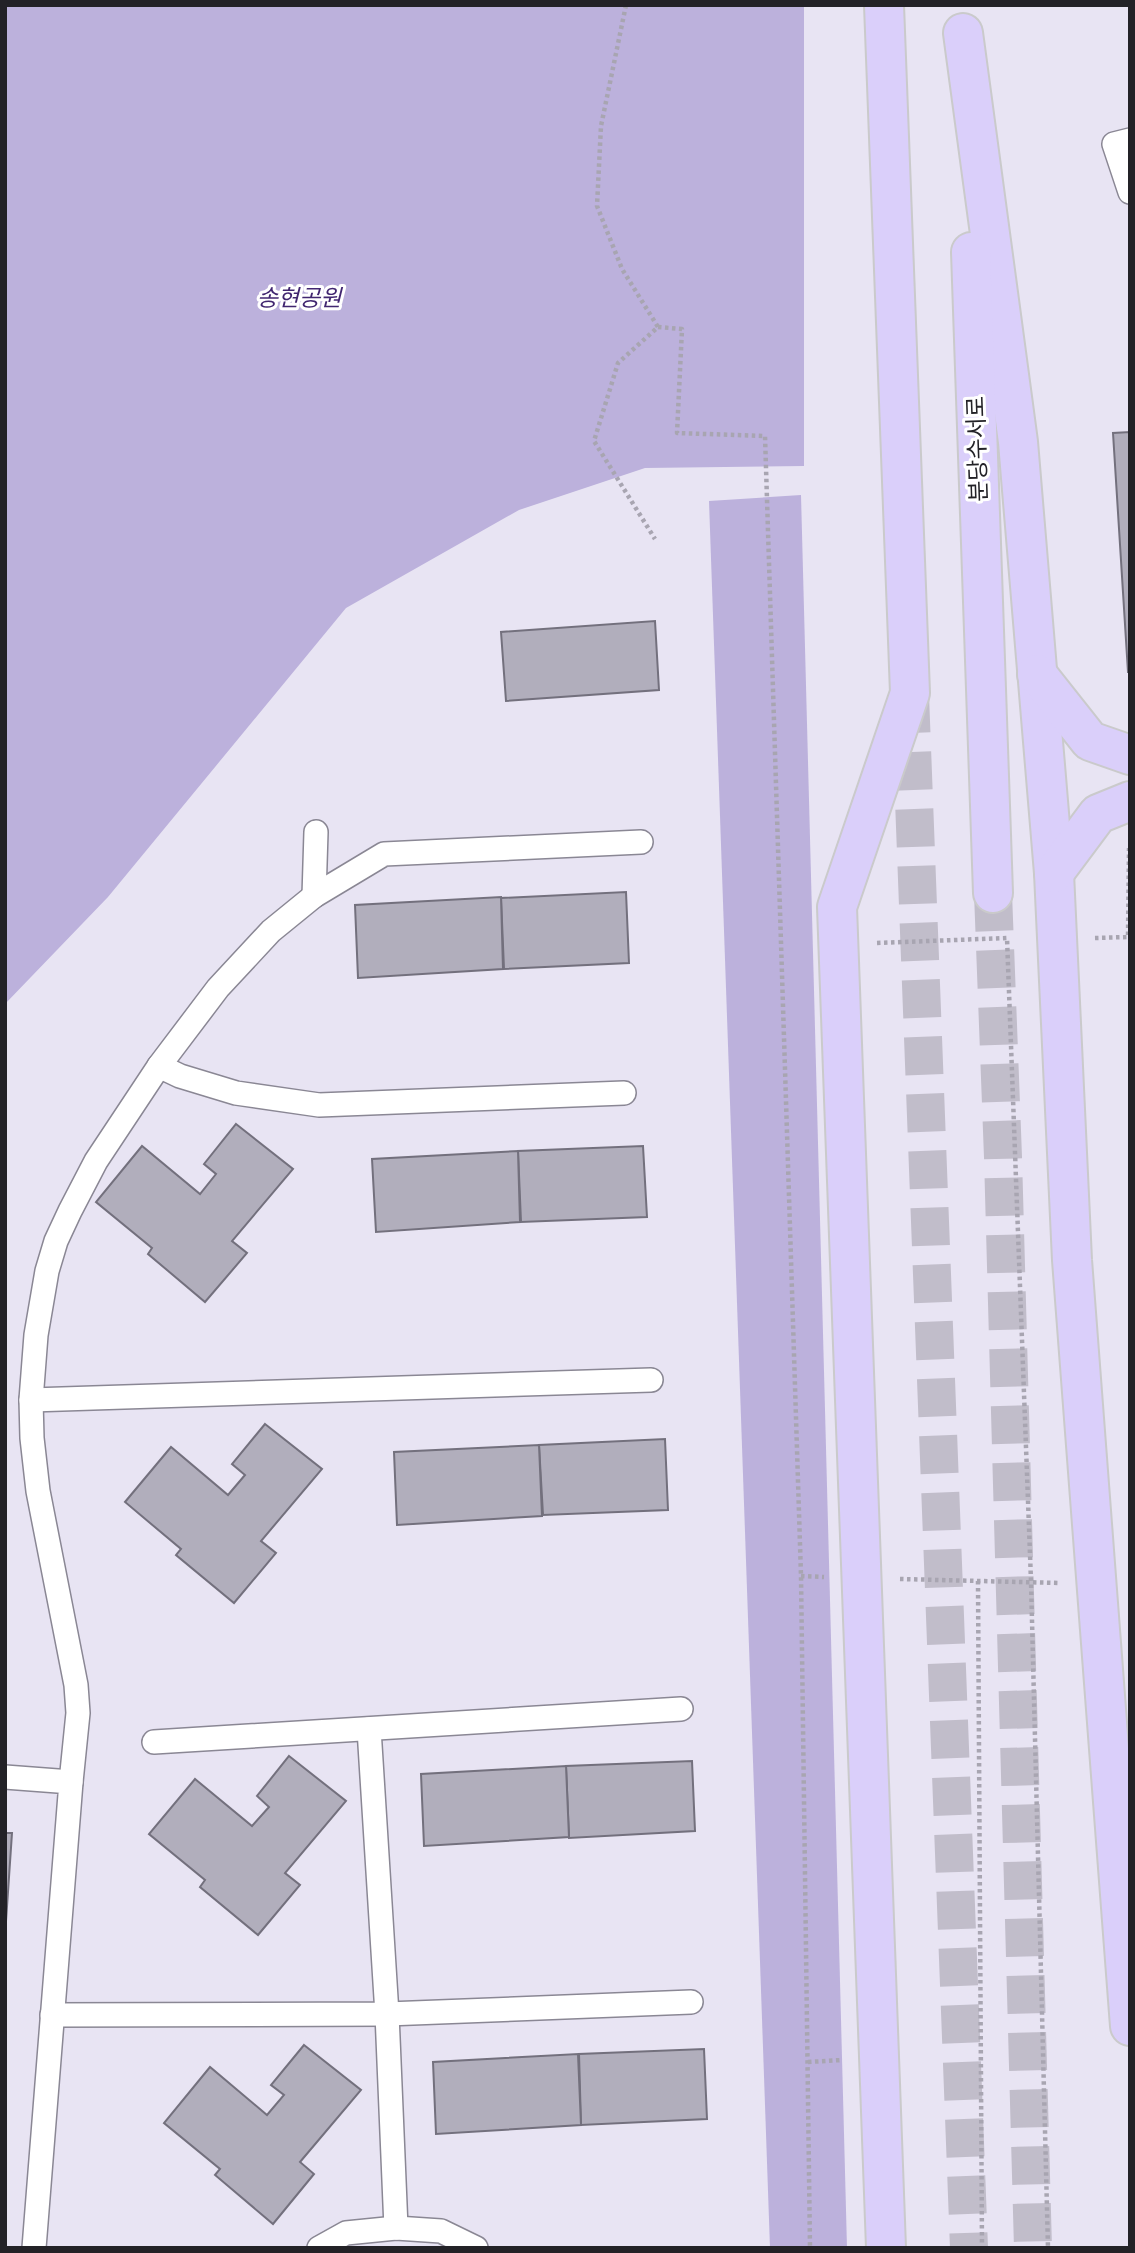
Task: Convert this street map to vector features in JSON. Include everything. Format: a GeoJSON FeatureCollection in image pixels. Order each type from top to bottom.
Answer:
{"type":"FeatureCollection","features":[{"type":"Feature","properties":{"kind":"highway"},"geometry":{"type":"LineString","coordinates":[[884,5],[910,693],[837,907],[886,2248]]}},
{"type":"Feature","properties":{"kind":"highway"},"geometry":{"type":"LineString","coordinates":[[962,19],[1018,442],[1054,873],[1072,1260],[1130,2026]]}},
{"type":"Feature","properties":{"kind":"highway","name":"분당수서로"},"geometry":{"type":"LineString","coordinates":[[962,19],[993,894]]}},
{"type":"Feature","properties":{"kind":"highway"},"geometry":{"type":"LineString","coordinates":[[1037,674],[1090,741],[1130,755]]}},
{"type":"Feature","properties":{"kind":"highway"},"geometry":{"type":"LineString","coordinates":[[1054,873],[1098,814],[1130,801]]}},
{"type":"Feature","properties":{"kind":"lane"},"geometry":{"type":"LineString","coordinates":[[1130,140],[1114,144],[1130,192]]}},
{"type":"Feature","properties":{"kind":"lane"},"geometry":{"type":"LineString","coordinates":[[314,896],[316,832]]}},
{"type":"Feature","properties":{"kind":"lane"},"geometry":{"type":"LineString","coordinates":[[34,2248],[78,1713],[76,1685],[38,1491],[32,1438],[31,1400],[36,1335],[47,1271],[56,1241],[96,1161],[194,1017],[242,960],[314,896],[384,854],[641,842]]}},
{"type":"Feature","properties":{"kind":"lane"},"geometry":{"type":"LineString","coordinates":[[159,1066],[180,1076],[236,1093],[319,1105],[624,1093]]}},
{"type":"Feature","properties":{"kind":"lane"},"geometry":{"type":"LineString","coordinates":[[31,1400],[651,1380]]}},
{"type":"Feature","properties":{"kind":"lane"},"geometry":{"type":"LineString","coordinates":[[155,1742],[681,1709]]}},
{"type":"Feature","properties":{"kind":"lane"},"geometry":{"type":"LineString","coordinates":[[369,1729],[387,2014],[396,2228]]}},
{"type":"Feature","properties":{"kind":"lane"},"geometry":{"type":"LineString","coordinates":[[5,1777],[71,1783]]}},
{"type":"Feature","properties":{"kind":"lane"},"geometry":{"type":"LineString","coordinates":[[52,2015],[387,2014],[691,2001]]}},
{"type":"Feature","properties":{"kind":"lane"},"geometry":{"type":"LineString","coordinates":[[319,2248],[346,2233],[396,2228],[441,2231],[476,2248]]}},
{"type":"Feature","properties":{"kind":"path"},"geometry":{"type":"LineString","coordinates":[[626,5],[601,126],[597,206],[622,269],[658,327]]}},
{"type":"Feature","properties":{"kind":"path"},"geometry":{"type":"LineString","coordinates":[[655,539],[594,441],[618,363],[658,327],[682,329],[677,433],[765,436],[801,1576],[810,2248]]}},
{"type":"Feature","properties":{"kind":"path"},"geometry":{"type":"LineString","coordinates":[[1089,938],[1128,937],[1129,848]]}},
{"type":"Feature","properties":{"kind":"path"},"geometry":{"type":"LineString","coordinates":[[873,943],[1007,938],[1031,1581],[1048,2248]]}},
{"type":"Feature","properties":{"kind":"path"},"geometry":{"type":"LineString","coordinates":[[801,1576],[828,1577]]}},
{"type":"Feature","properties":{"kind":"path"},"geometry":{"type":"LineString","coordinates":[[895,1579],[1065,1583]]}},
{"type":"Feature","properties":{"kind":"path"},"geometry":{"type":"LineString","coordinates":[[978,1581],[982,2248]]}},
{"type":"Feature","properties":{"kind":"green space","name":"송현공원"},"geometry":{"type":"Polygon","coordinates":[[[5,5],[804,5],[804,466],[645,468],[519,510],[346,608],[108,897],[5,1004],[5,5]]]}},
{"type":"Feature","properties":{"kind":"green space"},"geometry":{"type":"Polygon","coordinates":[[[801,495],[847,2248],[770,2248],[709,501],[801,495]]]}},
{"type":"Feature","properties":{"kind":"building"},"geometry":{"type":"Polygon","coordinates":[[[1130,432],[1130,672],[1128,672],[1113,433],[1130,432]]]}},
{"type":"Feature","properties":{"kind":"building"},"geometry":{"type":"Polygon","coordinates":[[[655,621],[659,690],[506,701],[501,632],[655,621]]]}},
{"type":"Feature","properties":{"kind":"building"},"geometry":{"type":"Polygon","coordinates":[[[626,892],[629,963],[504,969],[501,898],[626,892]]]}},
{"type":"Feature","properties":{"kind":"building"},"geometry":{"type":"Polygon","coordinates":[[[501,897],[503,969],[358,978],[355,905],[501,897]]]}},
{"type":"Feature","properties":{"kind":"building"},"geometry":{"type":"Polygon","coordinates":[[[236,1124],[293,1169],[232,1241],[247,1253],[205,1302],[148,1254],[152,1248],[96,1202],[142,1146],[200,1194],[216,1174],[204,1164],[236,1124]]]}},
{"type":"Feature","properties":{"kind":"building"},"geometry":{"type":"Polygon","coordinates":[[[643,1146],[647,1217],[521,1222],[518,1151],[643,1146]]]}},
{"type":"Feature","properties":{"kind":"building"},"geometry":{"type":"Polygon","coordinates":[[[518,1151],[520,1222],[376,1232],[372,1159],[518,1151]]]}},
{"type":"Feature","properties":{"kind":"building"},"geometry":{"type":"Polygon","coordinates":[[[265,1424],[322,1469],[261,1541],[276,1553],[234,1603],[176,1555],[181,1549],[125,1502],[171,1447],[228,1495],[245,1475],[232,1464],[265,1424]]]}},
{"type":"Feature","properties":{"kind":"building"},"geometry":{"type":"Polygon","coordinates":[[[665,1439],[668,1510],[543,1515],[539,1445],[665,1439]]]}},
{"type":"Feature","properties":{"kind":"building"},"geometry":{"type":"Polygon","coordinates":[[[539,1445],[542,1516],[397,1525],[394,1452],[539,1445]]]}},
{"type":"Feature","properties":{"kind":"building"},"geometry":{"type":"Polygon","coordinates":[[[289,1756],[346,1801],[285,1873],[300,1885],[258,1935],[200,1887],[205,1880],[149,1834],[195,1779],[252,1826],[269,1807],[257,1796],[289,1756]]]}},
{"type":"Feature","properties":{"kind":"building"},"geometry":{"type":"Polygon","coordinates":[[[692,1761],[695,1831],[569,1838],[566,1766],[692,1761]]]}},
{"type":"Feature","properties":{"kind":"building"},"geometry":{"type":"Polygon","coordinates":[[[566,1766],[569,1837],[424,1846],[421,1774],[566,1766]]]}},
{"type":"Feature","properties":{"kind":"building"},"geometry":{"type":"Polygon","coordinates":[[[5,1833],[12,1833],[5,1936],[5,1833]]]}},
{"type":"Feature","properties":{"kind":"building"},"geometry":{"type":"Polygon","coordinates":[[[304,2045],[361,2090],[300,2162],[314,2174],[273,2224],[215,2175],[220,2169],[164,2123],[210,2067],[267,2115],[284,2095],[271,2085],[304,2045]]]}},
{"type":"Feature","properties":{"kind":"building"},"geometry":{"type":"Polygon","coordinates":[[[704,2049],[707,2119],[581,2125],[579,2054],[704,2049]]]}},
{"type":"Feature","properties":{"kind":"building"},"geometry":{"type":"Polygon","coordinates":[[[578,2054],[581,2125],[436,2134],[433,2062],[578,2054]]]}},
{"type":"Feature","properties":{"kind":"tunnel"},"geometry":{"type":"LineString","coordinates":[[910,695],[969,2248]]}},
{"type":"Feature","properties":{"kind":"tunnel"},"geometry":{"type":"LineString","coordinates":[[993,893],[1003,1157],[1033,2248]]}}]}
